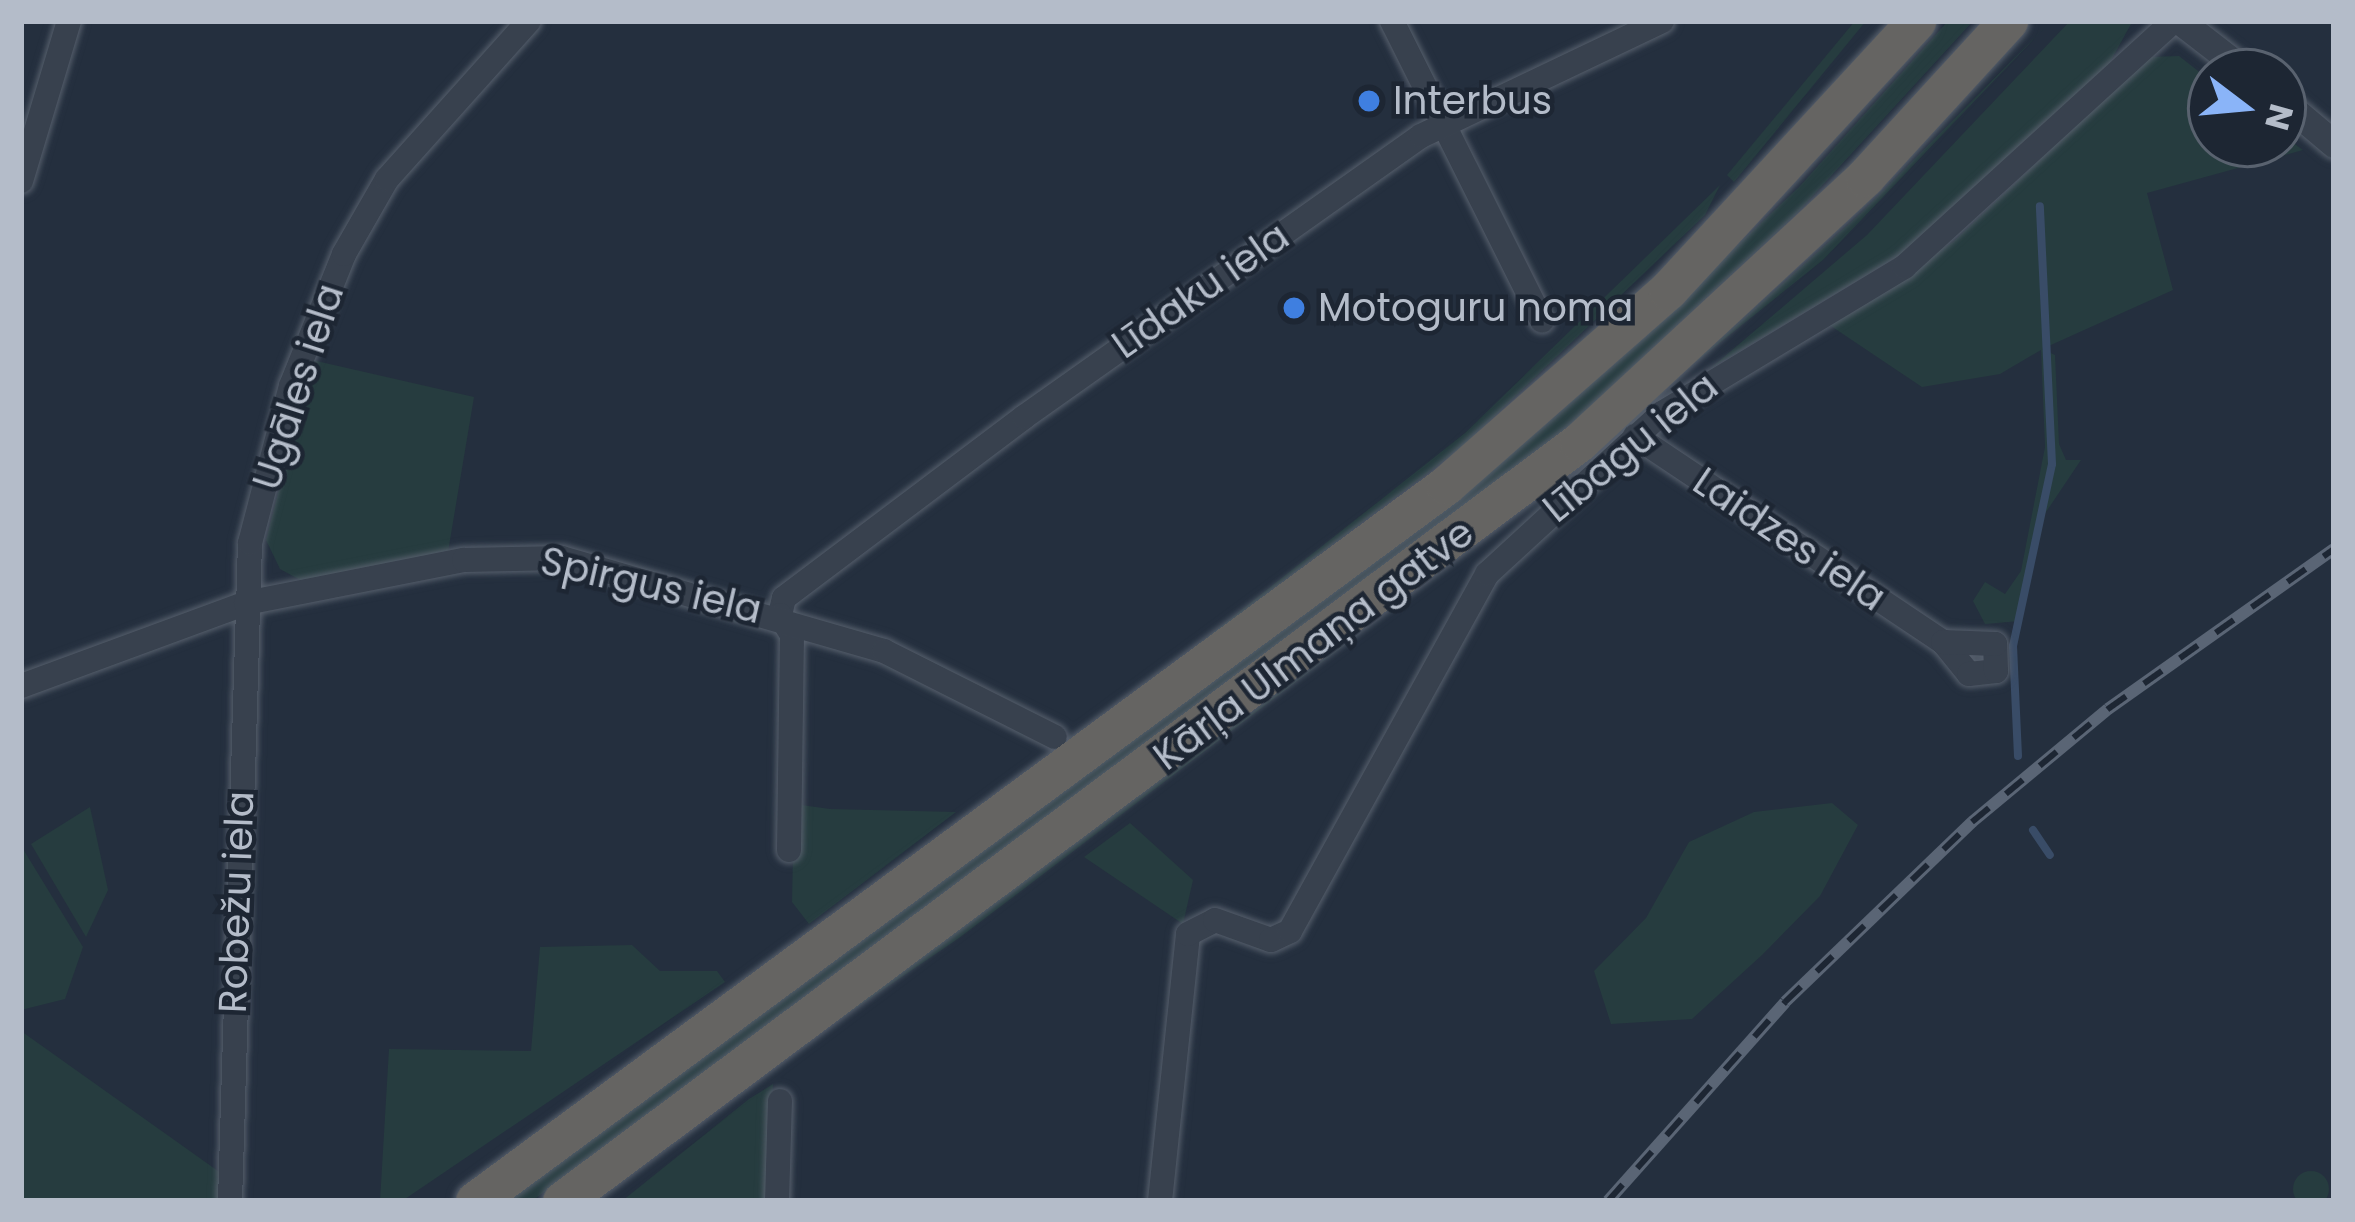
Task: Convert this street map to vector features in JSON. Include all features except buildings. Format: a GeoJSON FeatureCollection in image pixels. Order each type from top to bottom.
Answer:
{"type":"FeatureCollection","features":[{"type":"Feature","properties":{"kind":"highway","name":"Kārļa Ulmaņa gatve"},"geometry":{"type":"LineString","coordinates":[[475,1201],[1462,472],[1668,290],[1916,21]]}},
{"type":"Feature","properties":{"kind":"highway","name":"Kārļa Ulmaņa gatve"},"geometry":{"type":"LineString","coordinates":[[562,1201],[1579,442],[1865,176],[2008,21]]}},
{"type":"Feature","properties":{"kind":"street"},"geometry":{"type":"LineString","coordinates":[[21,181],[69,21]]}},
{"type":"Feature","properties":{"kind":"street","name":"Ugāles iela"},"geometry":{"type":"LineString","coordinates":[[246,603],[291,386],[344,254],[387,178],[530,21]]}},
{"type":"Feature","properties":{"kind":"street"},"geometry":{"type":"LineString","coordinates":[[1392,21],[1542,321]]}},
{"type":"Feature","properties":{"kind":"street","name":"Līdaku iela"},"geometry":{"type":"LineString","coordinates":[[780,615],[784,598],[1024,417],[1447,124],[1662,21]]}},
{"type":"Feature","properties":{"kind":"street"},"geometry":{"type":"LineString","coordinates":[[2176,21],[2213,48]]}},
{"type":"Feature","properties":{"kind":"street","name":"Lībagu iela"},"geometry":{"type":"LineString","coordinates":[[1160,1201],[1188,934],[1215,920],[1271,940],[1290,931],[1487,574],[1635,436],[1904,266],[2176,21]]}},
{"type":"Feature","properties":{"kind":"street"},"geometry":{"type":"LineString","coordinates":[[2307,121],[2334,144]]}},
{"type":"Feature","properties":{"kind":"street","name":"Laidzes iela"},"geometry":{"type":"LineString","coordinates":[[1635,436],[1943,642]]}},
{"type":"Feature","properties":{"kind":"street","name":"Spirgus iela"},"geometry":{"type":"LineString","coordinates":[[21,686],[246,603],[505,556],[562,558],[780,615],[884,651],[1055,737]]}},
{"type":"Feature","properties":{"kind":"street","name":"Robežu iela"},"geometry":{"type":"LineString","coordinates":[[230,1201],[246,603]]}},
{"type":"Feature","properties":{"kind":"street"},"geometry":{"type":"LineString","coordinates":[[780,615],[792,635],[789,850]]}},
{"type":"Feature","properties":{"kind":"street"},"geometry":{"type":"LineString","coordinates":[[777,1201],[780,1101]]}},
{"type":"Feature","properties":{"kind":"green space"},"geometry":{"type":"Polygon","coordinates":[[[1855,21],[1866,21],[1734,182],[1727,175],[1855,21]]]}},
{"type":"Feature","properties":{"kind":"green space"},"geometry":{"type":"Polygon","coordinates":[[[1948,21],[1973,21],[1797,213],[1552,442],[532,1201],[505,1201],[1557,415],[1799,187],[1948,21]]]}},
{"type":"Feature","properties":{"kind":"green space"},"geometry":{"type":"Polygon","coordinates":[[[2070,21],[2131,24],[2104,73],[1915,246],[1711,368],[1867,235],[2070,21]]]}},
{"type":"Feature","properties":{"kind":"green space"},"geometry":{"type":"Polygon","coordinates":[[[2049,23],[1823,260],[1692,365],[1861,213],[2049,23]]]}},
{"type":"Feature","properties":{"kind":"green space"},"geometry":{"type":"Polygon","coordinates":[[[2179,56],[2187,62],[2187,168],[2238,168],[2147,193],[2173,290],[2042,349],[2055,355],[2059,444],[2066,460],[2081,460],[2044,515],[2020,621],[1985,624],[1973,601],[1985,582],[2005,594],[2021,571],[2045,447],[2041,350],[2000,374],[1922,387],[1825,322],[1953,242],[2148,57],[2179,56]]]}},
{"type":"Feature","properties":{"kind":"green space"},"geometry":{"type":"Polygon","coordinates":[[[1720,185],[1705,215],[1462,447],[1158,676],[1465,433],[1720,185]]]}},
{"type":"Feature","properties":{"kind":"green space"},"geometry":{"type":"Polygon","coordinates":[[[312,360],[474,397],[448,552],[304,582],[280,569],[266,540],[312,360]]]}},
{"type":"Feature","properties":{"kind":"green space"},"geometry":{"type":"Polygon","coordinates":[[[1364,630],[959,938],[781,1059],[1364,630]]]}},
{"type":"Feature","properties":{"kind":"green space"},"geometry":{"type":"Polygon","coordinates":[[[1832,803],[1858,825],[1820,896],[1762,955],[1692,1019],[1611,1024],[1594,971],[1646,918],[1689,842],[1754,812],[1832,803]]]}},
{"type":"Feature","properties":{"kind":"green space"},"geometry":{"type":"Polygon","coordinates":[[[794,804],[956,812],[809,924],[792,902],[794,804]]]}},
{"type":"Feature","properties":{"kind":"green space"},"geometry":{"type":"Polygon","coordinates":[[[90,807],[108,890],[86,937],[31,844],[90,807]]]}},
{"type":"Feature","properties":{"kind":"green space"},"geometry":{"type":"Polygon","coordinates":[[[1130,823],[1193,880],[1183,924],[1084,857],[1130,823]]]}},
{"type":"Feature","properties":{"kind":"green space"},"geometry":{"type":"Polygon","coordinates":[[[23,849],[83,947],[65,999],[21,1010],[23,849]]]}},
{"type":"Feature","properties":{"kind":"green space"},"geometry":{"type":"Polygon","coordinates":[[[632,945],[660,971],[717,971],[725,982],[402,1201],[380,1201],[389,1049],[531,1051],[540,947],[632,945]]]}},
{"type":"Feature","properties":{"kind":"green space"},"geometry":{"type":"Polygon","coordinates":[[[21,1031],[225,1176],[224,1201],[21,1201],[21,1031]]]}},
{"type":"Feature","properties":{"kind":"green space"},"geometry":{"type":"Polygon","coordinates":[[[773,1084],[769,1201],[622,1201],[749,1099],[773,1084]]]}},
{"type":"Feature","properties":{"kind":"green space"},"geometry":{"type":"Polygon","coordinates":[[[2311,1171],[2324,1176],[2329,1189],[2324,1202],[2311,1207],[2298,1202],[2293,1189],[2298,1176],[2311,1171]]]}},
{"type":"Feature","properties":{"kind":"waterway"},"geometry":{"type":"LineString","coordinates":[[2018,756],[2013,646],[2052,464],[2040,206]]}},
{"type":"Feature","properties":{"kind":"waterway"},"geometry":{"type":"LineString","coordinates":[[2033,830],[2050,855]]}},
{"type":"Feature","properties":{"kind":"railway"},"geometry":{"type":"LineString","coordinates":[[1608,1201],[1785,1002],[1972,822],[2108,709],[2334,549]]}},
{"type":"Feature","properties":{"kind":"place","name":"Interbus"},"geometry":{"type":"Point","coordinates":[1369,101]}},
{"type":"Feature","properties":{"kind":"place","name":"Motoguru noma"},"geometry":{"type":"Point","coordinates":[1294,308]}}]}
